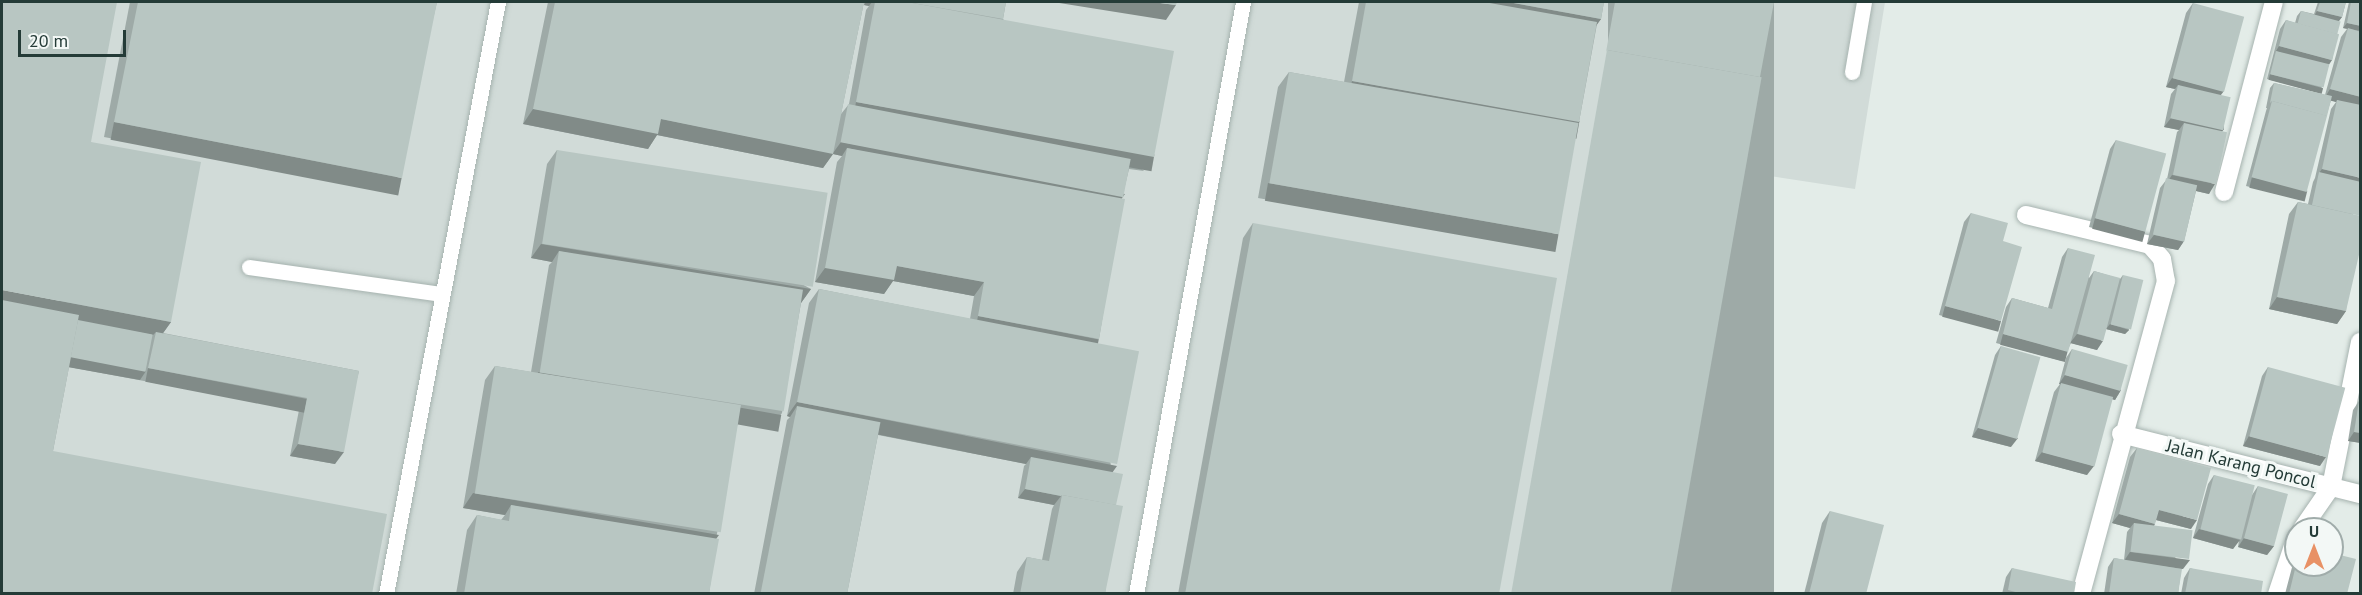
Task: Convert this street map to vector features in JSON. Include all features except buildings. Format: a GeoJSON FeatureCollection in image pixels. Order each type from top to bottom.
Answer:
{"type":"FeatureCollection","features":[{"type":"Feature","properties":{"kind":"street"},"geometry":{"type":"LineString","coordinates":[[2224,192],[2274,2]]}},
{"type":"Feature","properties":{"kind":"street"},"geometry":{"type":"LineString","coordinates":[[2026,215],[2150,245],[2162,259],[2166,281],[2121,434],[2080,594]]}},
{"type":"Feature","properties":{"kind":"street"},"geometry":{"type":"LineString","coordinates":[[2310,517],[2331,487],[2361,342]]}},
{"type":"Feature","properties":{"kind":"street","name":"Jalan Karang Poncol"},"geometry":{"type":"LineString","coordinates":[[2121,434],[2361,494]]}},
{"type":"Feature","properties":{"kind":"street"},"geometry":{"type":"LineString","coordinates":[[2277,594],[2284,573]]}},
{"type":"Feature","properties":{"kind":"lane"},"geometry":{"type":"LineString","coordinates":[[386,594],[498,2]]}},
{"type":"Feature","properties":{"kind":"lane"},"geometry":{"type":"LineString","coordinates":[[1136,594],[1243,2]]}},
{"type":"Feature","properties":{"kind":"lane"},"geometry":{"type":"LineString","coordinates":[[1852,72],[1864,2]]}},
{"type":"Feature","properties":{"kind":"lane"},"geometry":{"type":"LineString","coordinates":[[249,267],[442,294]]}},
{"type":"Feature","properties":{"kind":"shaded area"},"geometry":{"type":"Polygon","coordinates":[[[2,2],[1885,2],[1855,189],[1770,176],[1688,594],[2,593],[2,2]]]}}]}
